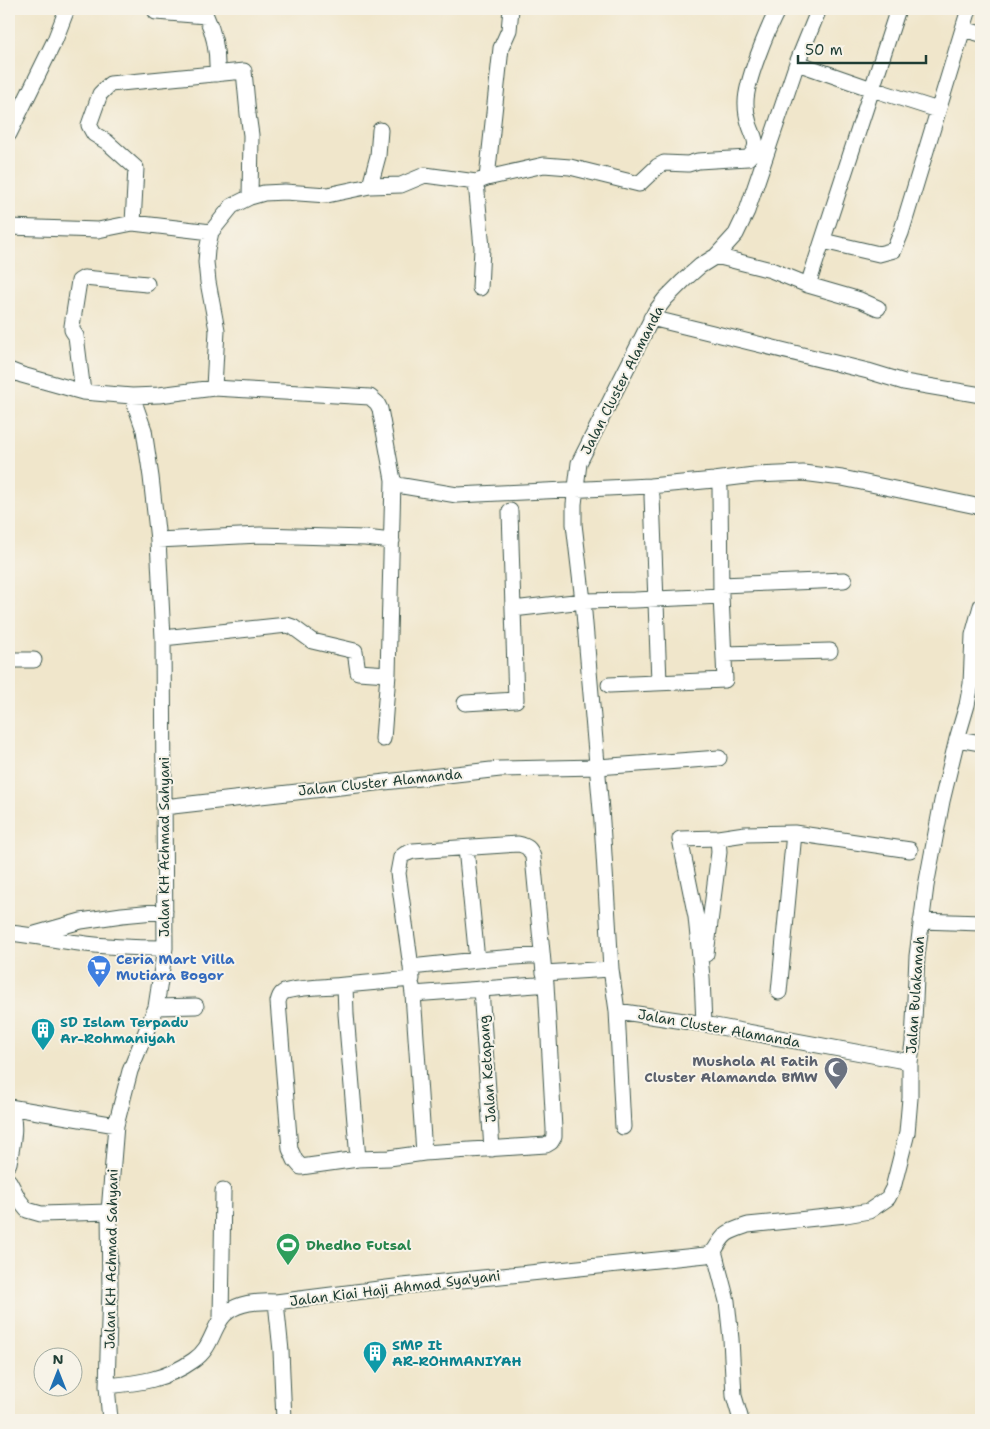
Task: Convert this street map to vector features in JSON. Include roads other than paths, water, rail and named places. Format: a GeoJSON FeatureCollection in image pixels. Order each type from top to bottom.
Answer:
{"type":"FeatureCollection","features":[{"type":"Feature","properties":{"kind":"street"},"geometry":{"type":"LineString","coordinates":[[9,134],[55,40],[67,9]]}},
{"type":"Feature","properties":{"kind":"street"},"geometry":{"type":"LineString","coordinates":[[156,9],[156,12],[206,16],[215,38],[218,57],[217,74]]}},
{"type":"Feature","properties":{"kind":"street"},"geometry":{"type":"LineString","coordinates":[[480,288],[482,180],[501,48],[509,30],[511,9]]}},
{"type":"Feature","properties":{"kind":"street"},"geometry":{"type":"LineString","coordinates":[[214,388],[217,330],[208,282],[207,250],[211,232],[232,206],[250,197],[264,193],[285,192],[327,195],[370,186],[401,185],[425,175],[482,180],[544,165],[570,167],[639,184],[658,166],[664,163],[688,164],[698,161],[748,158],[754,153],[756,145],[748,122],[747,90],[759,53],[778,9]]}},
{"type":"Feature","properties":{"kind":"street","name":"Jalan Cluster Alamanda"},"geometry":{"type":"LineString","coordinates":[[623,1127],[617,1011],[611,969],[598,768],[574,524],[574,504],[579,463],[651,318],[665,299],[683,281],[700,266],[716,256],[736,234],[747,211],[797,63],[819,9]]}},
{"type":"Feature","properties":{"kind":"street"},"geometry":{"type":"LineString","coordinates":[[808,285],[898,9]]}},
{"type":"Feature","properties":{"kind":"street"},"geometry":{"type":"LineString","coordinates":[[823,241],[880,254],[894,250],[901,233],[969,9]]}},
{"type":"Feature","properties":{"kind":"street"},"geometry":{"type":"LineString","coordinates":[[963,29],[981,34]]}},
{"type":"Feature","properties":{"kind":"street"},"geometry":{"type":"LineString","coordinates":[[797,63],[938,110]]}},
{"type":"Feature","properties":{"kind":"street"},"geometry":{"type":"LineString","coordinates":[[133,222],[136,168],[107,142],[94,134],[90,125],[100,94],[110,84],[244,71],[252,135],[250,197]]}},
{"type":"Feature","properties":{"kind":"street"},"geometry":{"type":"LineString","coordinates":[[370,186],[378,156],[380,130]]}},
{"type":"Feature","properties":{"kind":"street"},"geometry":{"type":"LineString","coordinates":[[9,227],[98,230],[133,222],[211,232]]}},
{"type":"Feature","properties":{"kind":"street"},"geometry":{"type":"LineString","coordinates":[[716,256],[771,270],[808,285],[860,300],[878,308]]}},
{"type":"Feature","properties":{"kind":"street"},"geometry":{"type":"LineString","coordinates":[[84,392],[76,336],[72,330],[79,281],[84,278],[147,284]]}},
{"type":"Feature","properties":{"kind":"street"},"geometry":{"type":"LineString","coordinates":[[651,318],[868,371],[904,382],[981,396]]}},
{"type":"Feature","properties":{"kind":"street"},"geometry":{"type":"LineString","coordinates":[[9,370],[84,392],[132,396],[159,395],[214,388],[370,397],[377,403],[380,409],[393,480],[388,674],[384,739]]}},
{"type":"Feature","properties":{"kind":"street","name":"Jalan KH Achmad Sahyani"},"geometry":{"type":"LineString","coordinates":[[110,1420],[107,1386],[110,1290],[109,1212],[116,1125],[130,1071],[156,1007],[165,948],[163,638],[158,540],[144,430],[132,396]]}},
{"type":"Feature","properties":{"kind":"street"},"geometry":{"type":"LineString","coordinates":[[393,480],[397,485],[457,495],[650,486],[754,475],[803,474],[842,478],[981,508]]}},
{"type":"Feature","properties":{"kind":"street"},"geometry":{"type":"LineString","coordinates":[[609,685],[725,680],[721,590],[720,488]]}},
{"type":"Feature","properties":{"kind":"street"},"geometry":{"type":"LineString","coordinates":[[652,496],[659,682]]}},
{"type":"Feature","properties":{"kind":"street"},"geometry":{"type":"LineString","coordinates":[[465,704],[516,700],[510,511]]}},
{"type":"Feature","properties":{"kind":"street"},"geometry":{"type":"LineString","coordinates":[[158,540],[260,535],[365,538],[392,541]]}},
{"type":"Feature","properties":{"kind":"street"},"geometry":{"type":"LineString","coordinates":[[513,609],[583,601],[655,599],[721,590],[844,580]]}},
{"type":"Feature","properties":{"kind":"street","name":"Jalan Bulakamah"},"geometry":{"type":"LineString","coordinates":[[714,1251],[724,1235],[748,1225],[869,1211],[888,1198],[893,1188],[907,1133],[920,921],[931,852],[957,739],[967,706],[971,684],[973,635],[981,606]]}},
{"type":"Feature","properties":{"kind":"street"},"geometry":{"type":"LineString","coordinates":[[163,638],[287,625],[293,627],[312,641],[355,651],[358,672],[388,674]]}},
{"type":"Feature","properties":{"kind":"street"},"geometry":{"type":"LineString","coordinates":[[724,654],[830,651]]}},
{"type":"Feature","properties":{"kind":"street"},"geometry":{"type":"LineString","coordinates":[[9,660],[34,660]]}},
{"type":"Feature","properties":{"kind":"street"},"geometry":{"type":"LineString","coordinates":[[957,739],[981,743]]}},
{"type":"Feature","properties":{"kind":"street"},"geometry":{"type":"LineString","coordinates":[[598,768],[719,758]]}},
{"type":"Feature","properties":{"kind":"street","name":"Jalan Cluster Alamanda"},"geometry":{"type":"LineString","coordinates":[[164,807],[492,770],[598,768]]}},
{"type":"Feature","properties":{"kind":"street"},"geometry":{"type":"LineString","coordinates":[[779,992],[794,833]]}},
{"type":"Feature","properties":{"kind":"street"},"geometry":{"type":"LineString","coordinates":[[704,1024],[696,917],[680,839],[718,838],[745,834],[794,833],[910,850]]}},
{"type":"Feature","properties":{"kind":"street"},"geometry":{"type":"LineString","coordinates":[[702,986],[719,852],[718,838]]}},
{"type":"Feature","properties":{"kind":"street"},"geometry":{"type":"LineString","coordinates":[[424,1153],[412,980],[398,873],[401,857],[413,851],[518,844],[527,846],[531,850],[545,979],[554,1136],[552,1142],[546,1145],[424,1153],[389,1158],[358,1159],[301,1167],[290,1149],[279,1019],[279,996],[292,990],[412,980],[482,989],[545,979],[611,969]]}},
{"type":"Feature","properties":{"kind":"street"},"geometry":{"type":"LineString","coordinates":[[466,848],[477,960]]}},
{"type":"Feature","properties":{"kind":"street"},"geometry":{"type":"LineString","coordinates":[[31,935],[81,921],[165,911]]}},
{"type":"Feature","properties":{"kind":"street"},"geometry":{"type":"LineString","coordinates":[[920,921],[981,924]]}},
{"type":"Feature","properties":{"kind":"street"},"geometry":{"type":"LineString","coordinates":[[9,933],[78,943],[121,947],[165,948]]}},
{"type":"Feature","properties":{"kind":"street"},"geometry":{"type":"LineString","coordinates":[[412,980],[477,960],[542,955]]}},
{"type":"Feature","properties":{"kind":"street"},"geometry":{"type":"LineString","coordinates":[[345,985],[358,1159]]}},
{"type":"Feature","properties":{"kind":"street","name":"Jalan Ketapang"},"geometry":{"type":"LineString","coordinates":[[482,989],[492,1149]]}},
{"type":"Feature","properties":{"kind":"street"},"geometry":{"type":"LineString","coordinates":[[156,1007],[196,1006]]}},
{"type":"Feature","properties":{"kind":"street","name":"Jalan Cluster Alamanda"},"geometry":{"type":"LineString","coordinates":[[617,1011],[704,1024],[910,1062]]}},
{"type":"Feature","properties":{"kind":"street"},"geometry":{"type":"LineString","coordinates":[[9,1107],[116,1125]]}},
{"type":"Feature","properties":{"kind":"street"},"geometry":{"type":"LineString","coordinates":[[9,1107],[14,1118],[13,1142],[9,1163]]}},
{"type":"Feature","properties":{"kind":"street"},"geometry":{"type":"LineString","coordinates":[[9,1181],[26,1210],[41,1214],[109,1212]]}},
{"type":"Feature","properties":{"kind":"street"},"geometry":{"type":"LineString","coordinates":[[107,1386],[154,1380],[195,1360],[210,1343],[221,1319],[223,1191]]}},
{"type":"Feature","properties":{"kind":"street"},"geometry":{"type":"LineString","coordinates":[[714,1251],[726,1301],[731,1339],[734,1396],[741,1420]]}},
{"type":"Feature","properties":{"kind":"street","name":"Jalan Kiai Haji Ahmad Sya'yani"},"geometry":{"type":"LineString","coordinates":[[221,1319],[230,1310],[257,1301],[276,1302],[403,1286],[706,1255],[714,1251]]}},
{"type":"Feature","properties":{"kind":"street"},"geometry":{"type":"LineString","coordinates":[[276,1302],[281,1351],[284,1420]]}},
{"type":"Feature","properties":{"kind":"place","name":"Ceria Mart Villa Mutiara Bogor"},"geometry":{"type":"Point","coordinates":[99,988]}},
{"type":"Feature","properties":{"kind":"place","name":"SD Islam Terpadu Ar-Rohmaniyah"},"geometry":{"type":"Point","coordinates":[43,1051]}},
{"type":"Feature","properties":{"kind":"place","name":"Mushola Al Fatih Cluster Alamanda BMW"},"geometry":{"type":"Point","coordinates":[836,1090]}},
{"type":"Feature","properties":{"kind":"place","name":"Dhedho Futsal"},"geometry":{"type":"Point","coordinates":[288,1266]}},
{"type":"Feature","properties":{"kind":"place","name":"SMP It AR-ROHMANIYAH"},"geometry":{"type":"Point","coordinates":[375,1374]}}]}
